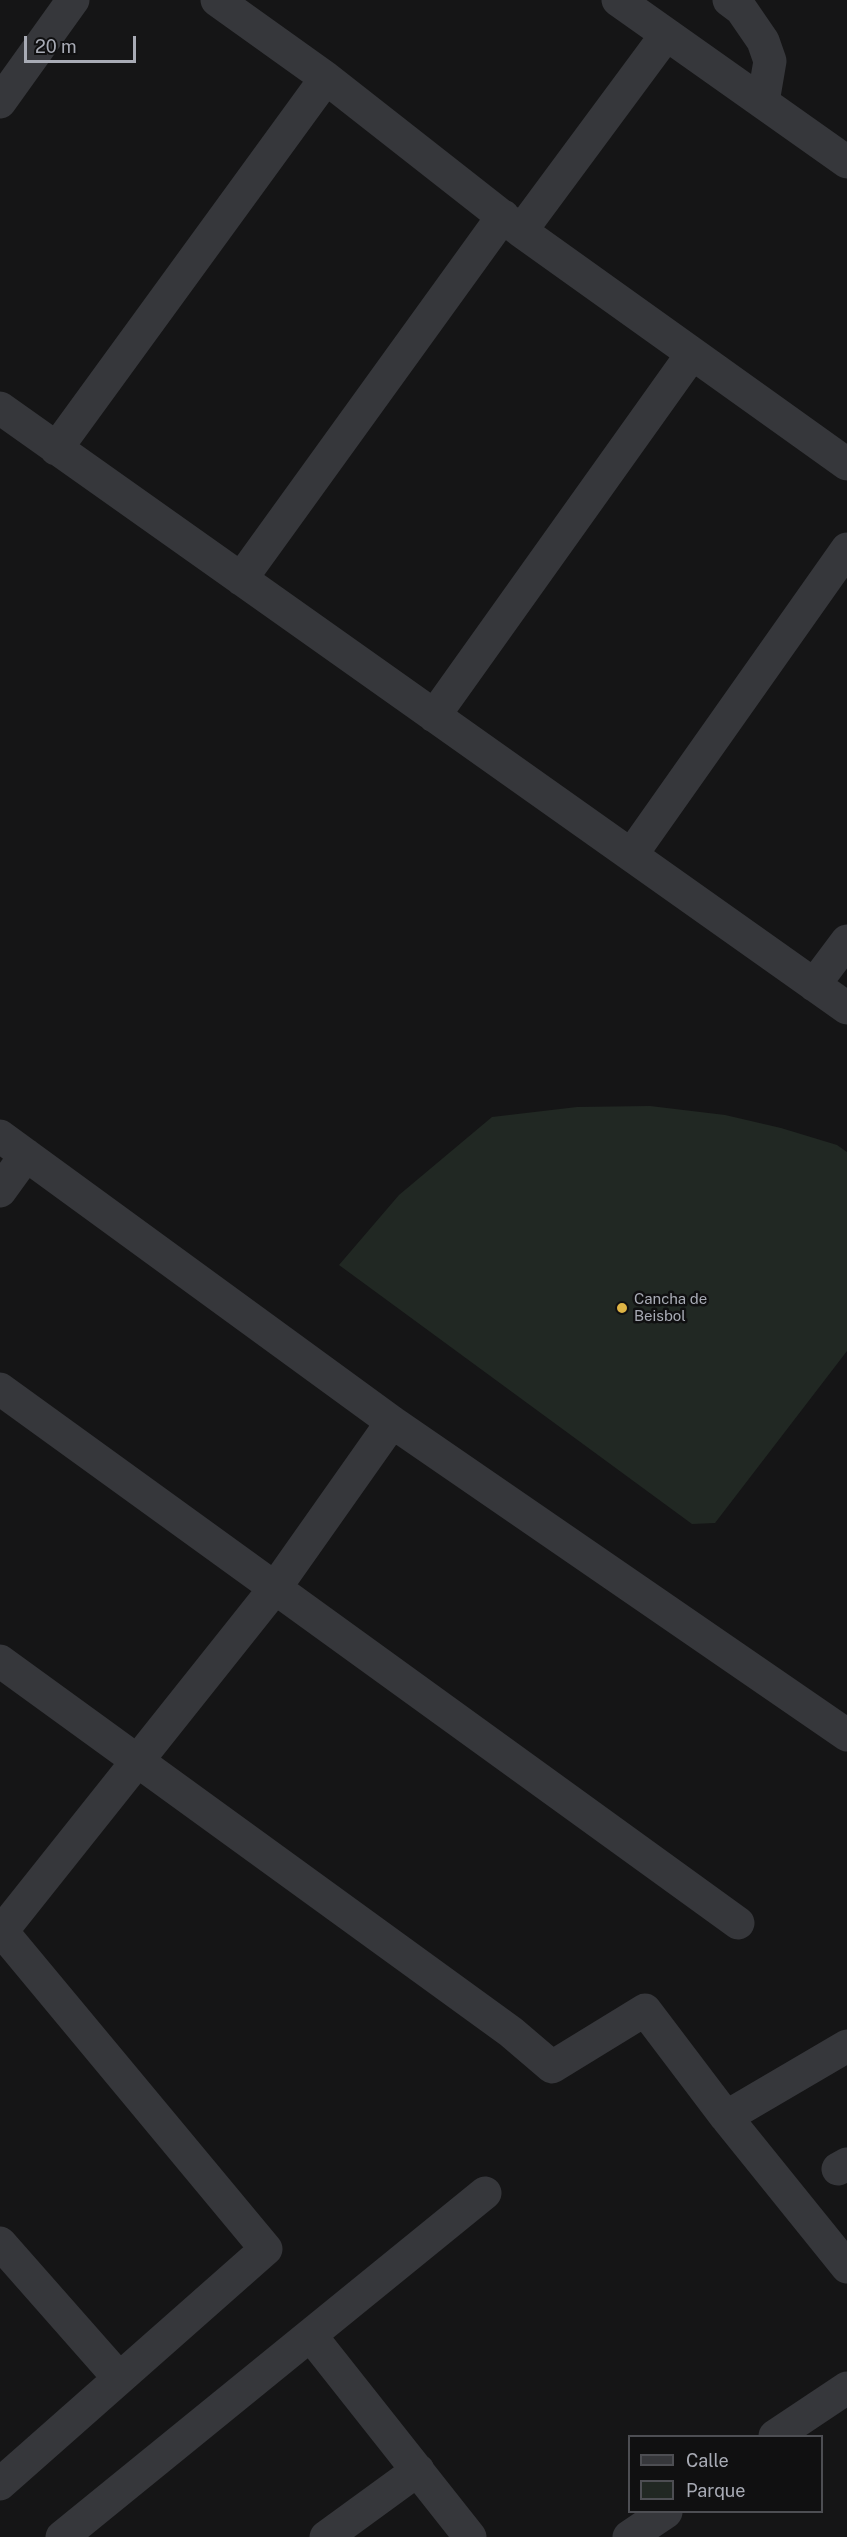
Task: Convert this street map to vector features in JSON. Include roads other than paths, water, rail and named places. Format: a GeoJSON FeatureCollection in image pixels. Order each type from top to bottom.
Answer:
{"type":"FeatureCollection","features":[{"type":"Feature","properties":{"kind":"street"},"geometry":{"type":"LineString","coordinates":[[0,102],[73,0]]}},
{"type":"Feature","properties":{"kind":"street"},"geometry":{"type":"LineString","coordinates":[[217,0],[326,78],[512,223],[847,464]]}},
{"type":"Feature","properties":{"kind":"street"},"geometry":{"type":"LineString","coordinates":[[618,0],[847,162]]}},
{"type":"Feature","properties":{"kind":"street"},"geometry":{"type":"LineString","coordinates":[[729,0],[741,9],[763,40],[770,61],[763,102]]}},
{"type":"Feature","properties":{"kind":"street"},"geometry":{"type":"LineString","coordinates":[[241,579],[512,223],[666,35]]}},
{"type":"Feature","properties":{"kind":"street"},"geometry":{"type":"LineString","coordinates":[[56,449],[326,78]]}},
{"type":"Feature","properties":{"kind":"street"},"geometry":{"type":"LineString","coordinates":[[434,716],[692,354]]}},
{"type":"Feature","properties":{"kind":"street"},"geometry":{"type":"LineString","coordinates":[[0,408],[847,1008]]}},
{"type":"Feature","properties":{"kind":"street"},"geometry":{"type":"LineString","coordinates":[[632,854],[847,549]]}},
{"type":"Feature","properties":{"kind":"street"},"geometry":{"type":"LineString","coordinates":[[814,985],[847,940]]}},
{"type":"Feature","properties":{"kind":"street"},"geometry":{"type":"LineString","coordinates":[[0,1136],[392,1422],[847,1735]]}},
{"type":"Feature","properties":{"kind":"street"},"geometry":{"type":"LineString","coordinates":[[0,1191],[26,1155]]}},
{"type":"Feature","properties":{"kind":"street"},"geometry":{"type":"LineString","coordinates":[[0,1389],[738,1923]]}},
{"type":"Feature","properties":{"kind":"street"},"geometry":{"type":"LineString","coordinates":[[0,2484],[266,2249],[1,1930],[139,1761],[275,1588],[392,1422]]}},
{"type":"Feature","properties":{"kind":"street"},"geometry":{"type":"LineString","coordinates":[[0,1661],[511,2032],[552,2067],[645,2010],[726,2117],[847,2267]]}},
{"type":"Feature","properties":{"kind":"street"},"geometry":{"type":"LineString","coordinates":[[726,2117],[847,2046]]}},
{"type":"Feature","properties":{"kind":"street"},"geometry":{"type":"LineString","coordinates":[[62,2537],[485,2193]]}},
{"type":"Feature","properties":{"kind":"street"},"geometry":{"type":"LineString","coordinates":[[0,2242],[119,2378]]}},
{"type":"Feature","properties":{"kind":"street"},"geometry":{"type":"LineString","coordinates":[[311,2336],[470,2537]]}},
{"type":"Feature","properties":{"kind":"street"},"geometry":{"type":"LineString","coordinates":[[777,2435],[847,2388]]}},
{"type":"Feature","properties":{"kind":"street"},"geometry":{"type":"LineString","coordinates":[[326,2537],[418,2470]]}},
{"type":"Feature","properties":{"kind":"street"},"geometry":{"type":"LineString","coordinates":[[629,2537],[663,2513]]}},
{"type":"Feature","properties":{"kind":"place","name":"Cancha de Beisbol"},"geometry":{"type":"Point","coordinates":[622,1308]}}]}
